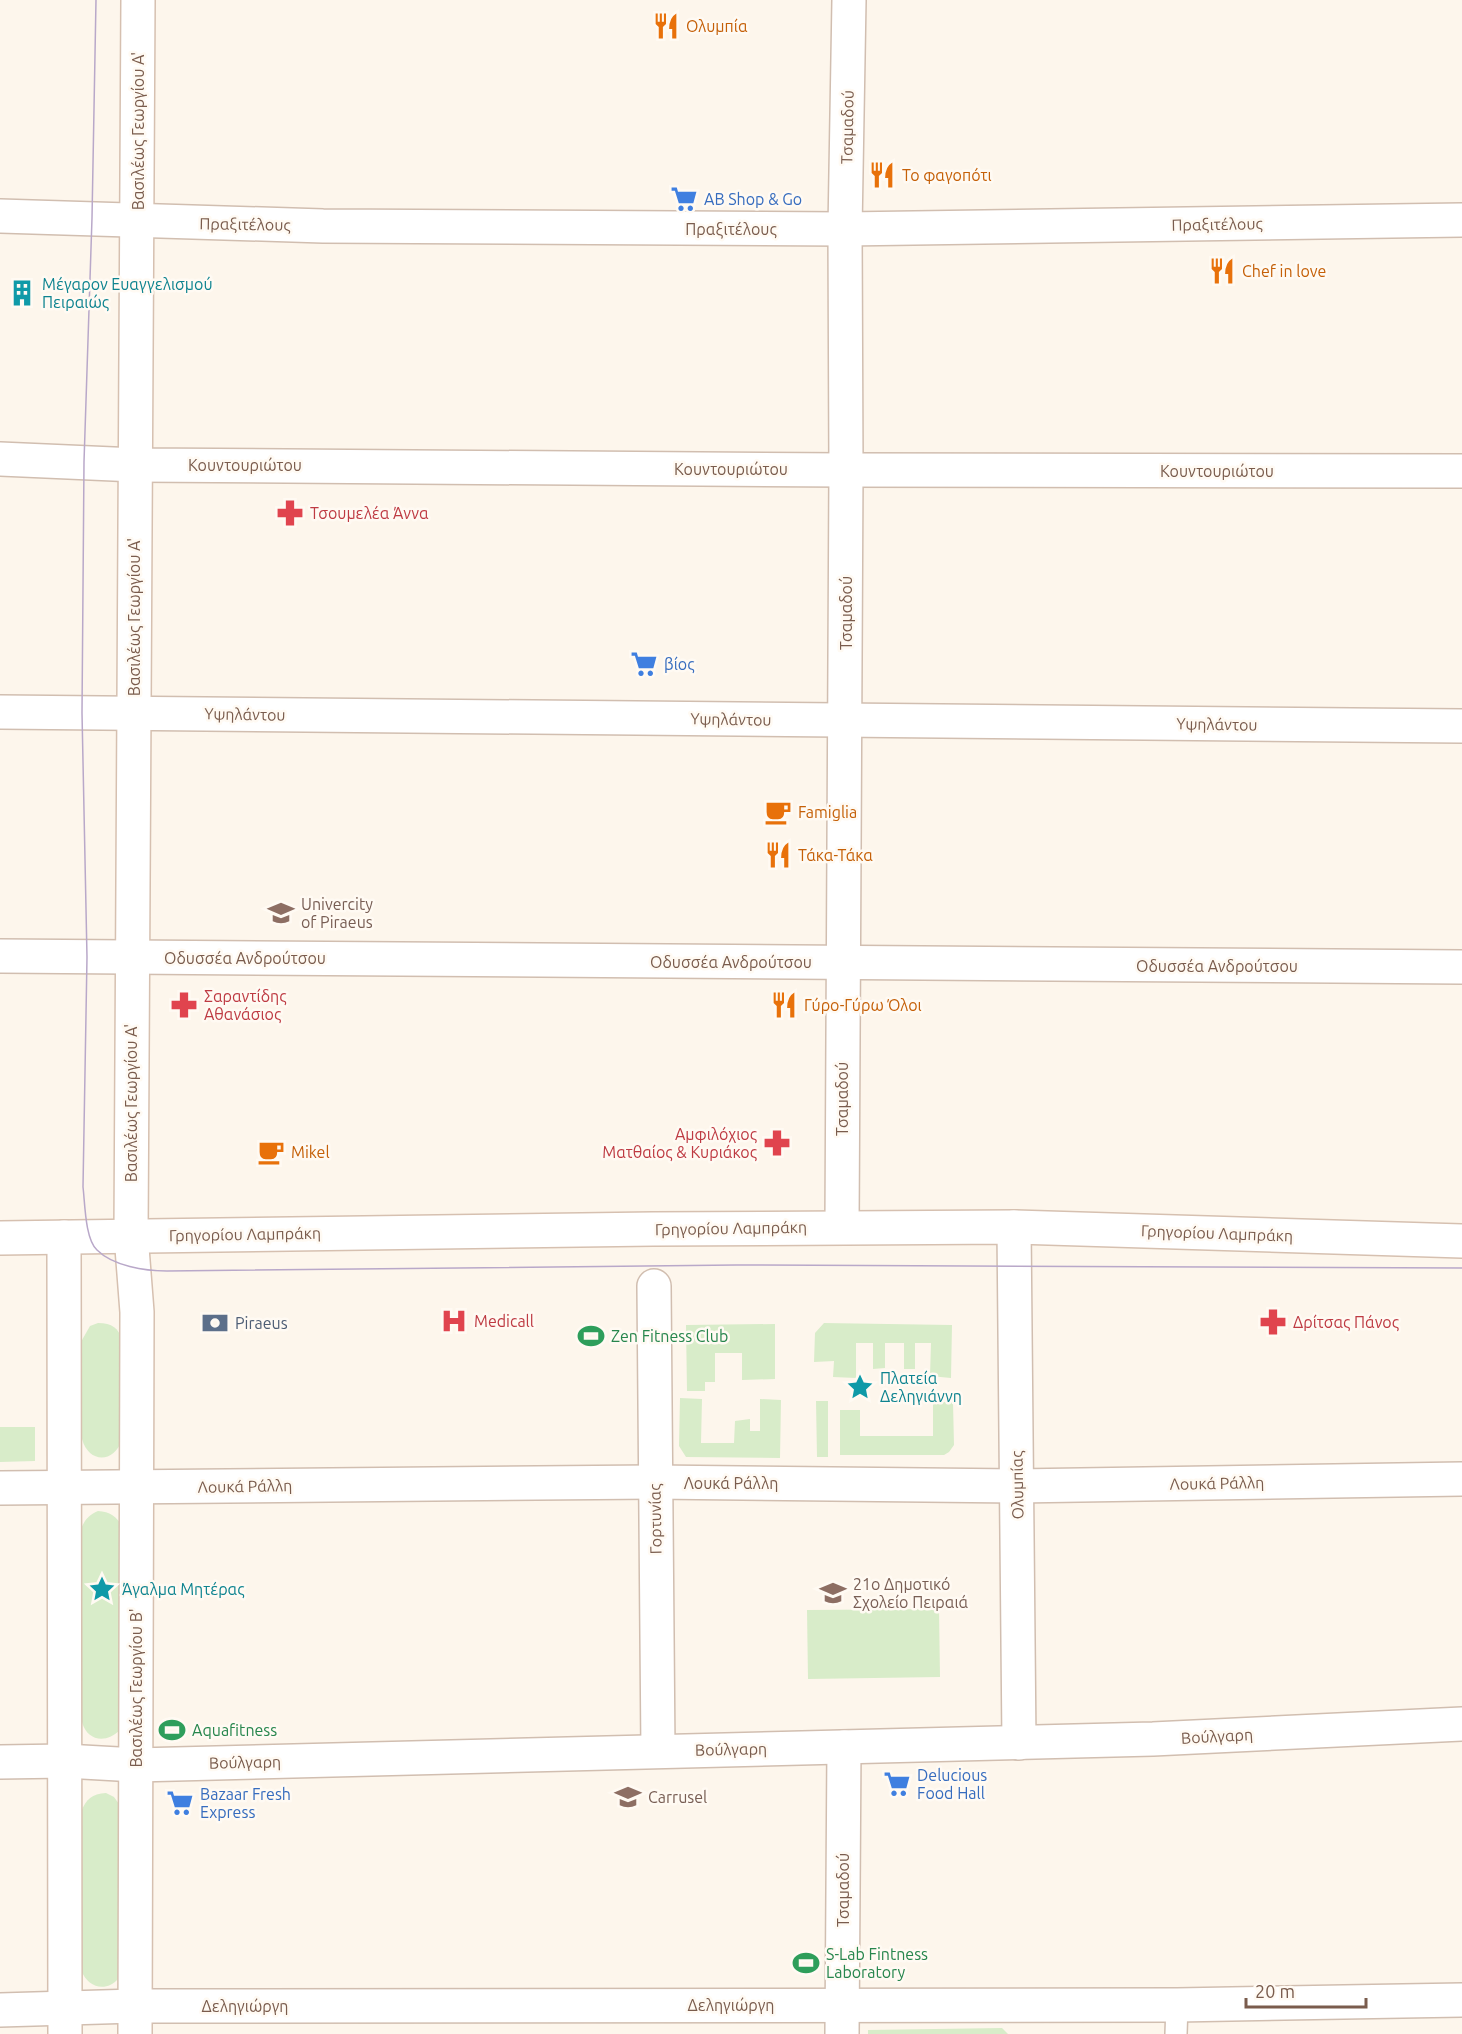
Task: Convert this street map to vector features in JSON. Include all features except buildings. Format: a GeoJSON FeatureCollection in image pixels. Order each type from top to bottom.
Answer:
{"type":"FeatureCollection","features":[{"type":"Feature","properties":{"kind":"street","name":"Βασιλέως Γεωργίου Α'"},"geometry":{"type":"LineString","coordinates":[[130,1234],[138,0]]}},
{"type":"Feature","properties":{"kind":"street","name":"Τσαμαδού"},"geometry":{"type":"LineString","coordinates":[[842,1227],[845,229],[849,0]]}},
{"type":"Feature","properties":{"kind":"street","name":"Πραξιτέλους"},"geometry":{"type":"LineString","coordinates":[[0,216],[335,226],[845,229],[1462,220]]}},
{"type":"Feature","properties":{"kind":"street","name":"Κουντουριώτου"},"geometry":{"type":"LineString","coordinates":[[0,459],[136,465],[617,459],[846,470],[1462,471]]}},
{"type":"Feature","properties":{"kind":"street","name":"Υψηλάντου"},"geometry":{"type":"LineString","coordinates":[[0,711],[1462,726]]}},
{"type":"Feature","properties":{"kind":"street","name":"Οδυσσέα Ανδρούτσου"},"geometry":{"type":"LineString","coordinates":[[0,956],[1462,968]]}},
{"type":"Feature","properties":{"kind":"street","name":"Γρηγορίου Λαμπράκη"},"geometry":{"type":"LineString","coordinates":[[0,1238],[130,1234],[1014,1227],[1462,1240]]}},
{"type":"Feature","properties":{"kind":"street","name":"Ολυμπίας"},"geometry":{"type":"LineString","coordinates":[[1014,1227],[1019,1743]]}},
{"type":"Feature","properties":{"kind":"street","name":"Βασιλέως Γεωργίου Β'"},"geometry":{"type":"LineString","coordinates":[[130,1234],[137,1312],[135,2020]]}},
{"type":"Feature","properties":{"kind":"street"},"geometry":{"type":"LineString","coordinates":[[64,1237],[65,2021]]}},
{"type":"Feature","properties":{"kind":"street","name":"Γορτυνίας"},"geometry":{"type":"LineString","coordinates":[[654,1286],[658,1751]]}},
{"type":"Feature","properties":{"kind":"street","name":"Λουκά Ράλλη"},"geometry":{"type":"LineString","coordinates":[[0,1488],[654,1482],[1017,1486],[1462,1479]]}},
{"type":"Feature","properties":{"kind":"street","name":"Βούλγαρη"},"geometry":{"type":"LineString","coordinates":[[0,1762],[65,1761],[136,1764],[1019,1743],[1165,1739],[1462,1724]]}},
{"type":"Feature","properties":{"kind":"street","name":"Τσαμαδού"},"geometry":{"type":"LineString","coordinates":[[842,2020],[844,1747]]}},
{"type":"Feature","properties":{"kind":"street","name":"Δεληγιώργη"},"geometry":{"type":"LineString","coordinates":[[0,2010],[65,2021],[1177,2019],[1462,2000]]}},
{"type":"Feature","properties":{"kind":"green space"},"geometry":{"type":"Polygon","coordinates":[[[98,1323],[114,1327],[122,1341],[122,1440],[113,1453],[102,1458],[90,1453],[82,1439],[82,1340],[90,1326],[98,1323]]]}},
{"type":"Feature","properties":{"kind":"green space"},"geometry":{"type":"Polygon","coordinates":[[[824,1323],[952,1325],[951,1378],[930,1376],[931,1343],[915,1343],[915,1369],[904,1369],[904,1343],[885,1343],[885,1368],[873,1369],[873,1343],[856,1343],[856,1378],[833,1377],[834,1361],[814,1362],[815,1333],[824,1323]]]}},
{"type":"Feature","properties":{"kind":"green space"},"geometry":{"type":"Polygon","coordinates":[[[775,1324],[775,1379],[742,1380],[742,1353],[715,1353],[715,1382],[705,1382],[705,1391],[687,1391],[686,1325],[775,1324]]]}},
{"type":"Feature","properties":{"kind":"green space"},"geometry":{"type":"Polygon","coordinates":[[[680,1398],[702,1399],[701,1443],[734,1443],[735,1421],[750,1419],[750,1431],[760,1431],[760,1399],[781,1400],[780,1458],[686,1457],[679,1446],[680,1398]]]}},
{"type":"Feature","properties":{"kind":"green space"},"geometry":{"type":"Polygon","coordinates":[[[816,1401],[828,1401],[828,1457],[817,1457],[816,1401]]]}},
{"type":"Feature","properties":{"kind":"green space"},"geometry":{"type":"Polygon","coordinates":[[[933,1402],[953,1402],[954,1445],[944,1455],[840,1455],[840,1410],[860,1410],[860,1436],[933,1436],[933,1402]]]}},
{"type":"Feature","properties":{"kind":"green space"},"geometry":{"type":"Polygon","coordinates":[[[0,1427],[35,1427],[35,1461],[0,1462],[0,1427]]]}},
{"type":"Feature","properties":{"kind":"green space"},"geometry":{"type":"Polygon","coordinates":[[[98,1511],[113,1516],[123,1529],[120,1730],[103,1739],[93,1737],[88,1733],[82,1722],[81,1529],[88,1518],[98,1511]]]}},
{"type":"Feature","properties":{"kind":"green space"},"geometry":{"type":"Polygon","coordinates":[[[939,1609],[940,1677],[808,1679],[807,1610],[939,1609]]]}},
{"type":"Feature","properties":{"kind":"green space"},"geometry":{"type":"Polygon","coordinates":[[[106,1793],[114,1797],[119,1804],[119,1978],[109,1986],[103,1987],[88,1981],[81,1970],[81,1812],[90,1798],[106,1793]]]}},
{"type":"Feature","properties":{"kind":"green space"},"geometry":{"type":"Polygon","coordinates":[[[1002,2028],[1008,2034],[868,2034],[868,2030],[1002,2028]]]}},
{"type":"Feature","properties":{"kind":"tram line"},"geometry":{"type":"LineString","coordinates":[[96,0],[84,462],[82,713],[87,957],[83,1187],[88,1229],[97,1250],[120,1264],[167,1271],[736,1265],[1462,1268]]}},
{"type":"Feature","properties":{"kind":"place","name":"Ολυμπία"},"geometry":{"type":"Point","coordinates":[666,26]}},
{"type":"Feature","properties":{"kind":"place","name":"Το φαγοπότι"},"geometry":{"type":"Point","coordinates":[882,175]}},
{"type":"Feature","properties":{"kind":"place","name":"AB Shop & Go"},"geometry":{"type":"Point","coordinates":[684,199]}},
{"type":"Feature","properties":{"kind":"place","name":"Chef in love"},"geometry":{"type":"Point","coordinates":[1222,271]}},
{"type":"Feature","properties":{"kind":"place","name":"Μέγαρον Ευαγγελισμού Πειραιώς"},"geometry":{"type":"Point","coordinates":[22,293]}},
{"type":"Feature","properties":{"kind":"place","name":"Τσουμελέα Άννα"},"geometry":{"type":"Point","coordinates":[290,513]}},
{"type":"Feature","properties":{"kind":"place","name":"βίος"},"geometry":{"type":"Point","coordinates":[644,664]}},
{"type":"Feature","properties":{"kind":"place","name":"Famiglia"},"geometry":{"type":"Point","coordinates":[778,812]}},
{"type":"Feature","properties":{"kind":"place","name":"Τάκα-Τάκα"},"geometry":{"type":"Point","coordinates":[778,855]}},
{"type":"Feature","properties":{"kind":"place","name":"Univercity of Piraeus"},"geometry":{"type":"Point","coordinates":[281,913]}},
{"type":"Feature","properties":{"kind":"place","name":"Σαραντίδης Αθανάσιος"},"geometry":{"type":"Point","coordinates":[184,1005]}},
{"type":"Feature","properties":{"kind":"place","name":"Γύρο-Γύρω Όλοι"},"geometry":{"type":"Point","coordinates":[784,1005]}},
{"type":"Feature","properties":{"kind":"place","name":"Αμφιλόχιος Ματθαίος & Κυριάκος"},"geometry":{"type":"Point","coordinates":[777,1143]}},
{"type":"Feature","properties":{"kind":"place","name":"Mikel"},"geometry":{"type":"Point","coordinates":[271,1152]}},
{"type":"Feature","properties":{"kind":"place","name":"Medicall"},"geometry":{"type":"Point","coordinates":[454,1321]}},
{"type":"Feature","properties":{"kind":"place","name":"Δρίτσας Πάνος"},"geometry":{"type":"Point","coordinates":[1273,1322]}},
{"type":"Feature","properties":{"kind":"place","name":"Piraeus"},"geometry":{"type":"Point","coordinates":[215,1323]}},
{"type":"Feature","properties":{"kind":"place","name":"Zen Fitness Club"},"geometry":{"type":"Point","coordinates":[591,1336]}},
{"type":"Feature","properties":{"kind":"place","name":"Πλατεία Δεληγιάννη"},"geometry":{"type":"Point","coordinates":[860,1387]}},
{"type":"Feature","properties":{"kind":"place","name":"Άγαλμα Μητέρας"},"geometry":{"type":"Point","coordinates":[102,1589]}},
{"type":"Feature","properties":{"kind":"place","name":"21ο Δημοτικό Σχολείο Πειραιά"},"geometry":{"type":"Point","coordinates":[833,1593]}},
{"type":"Feature","properties":{"kind":"place","name":"Aquafitness"},"geometry":{"type":"Point","coordinates":[172,1730]}},
{"type":"Feature","properties":{"kind":"place","name":"Delucious Food Hall"},"geometry":{"type":"Point","coordinates":[897,1784]}},
{"type":"Feature","properties":{"kind":"place","name":"Carrusel"},"geometry":{"type":"Point","coordinates":[628,1797]}},
{"type":"Feature","properties":{"kind":"place","name":"Bazaar Fresh Express"},"geometry":{"type":"Point","coordinates":[180,1803]}},
{"type":"Feature","properties":{"kind":"place","name":"S-Lab Fintness Laboratory"},"geometry":{"type":"Point","coordinates":[806,1963]}}]}
